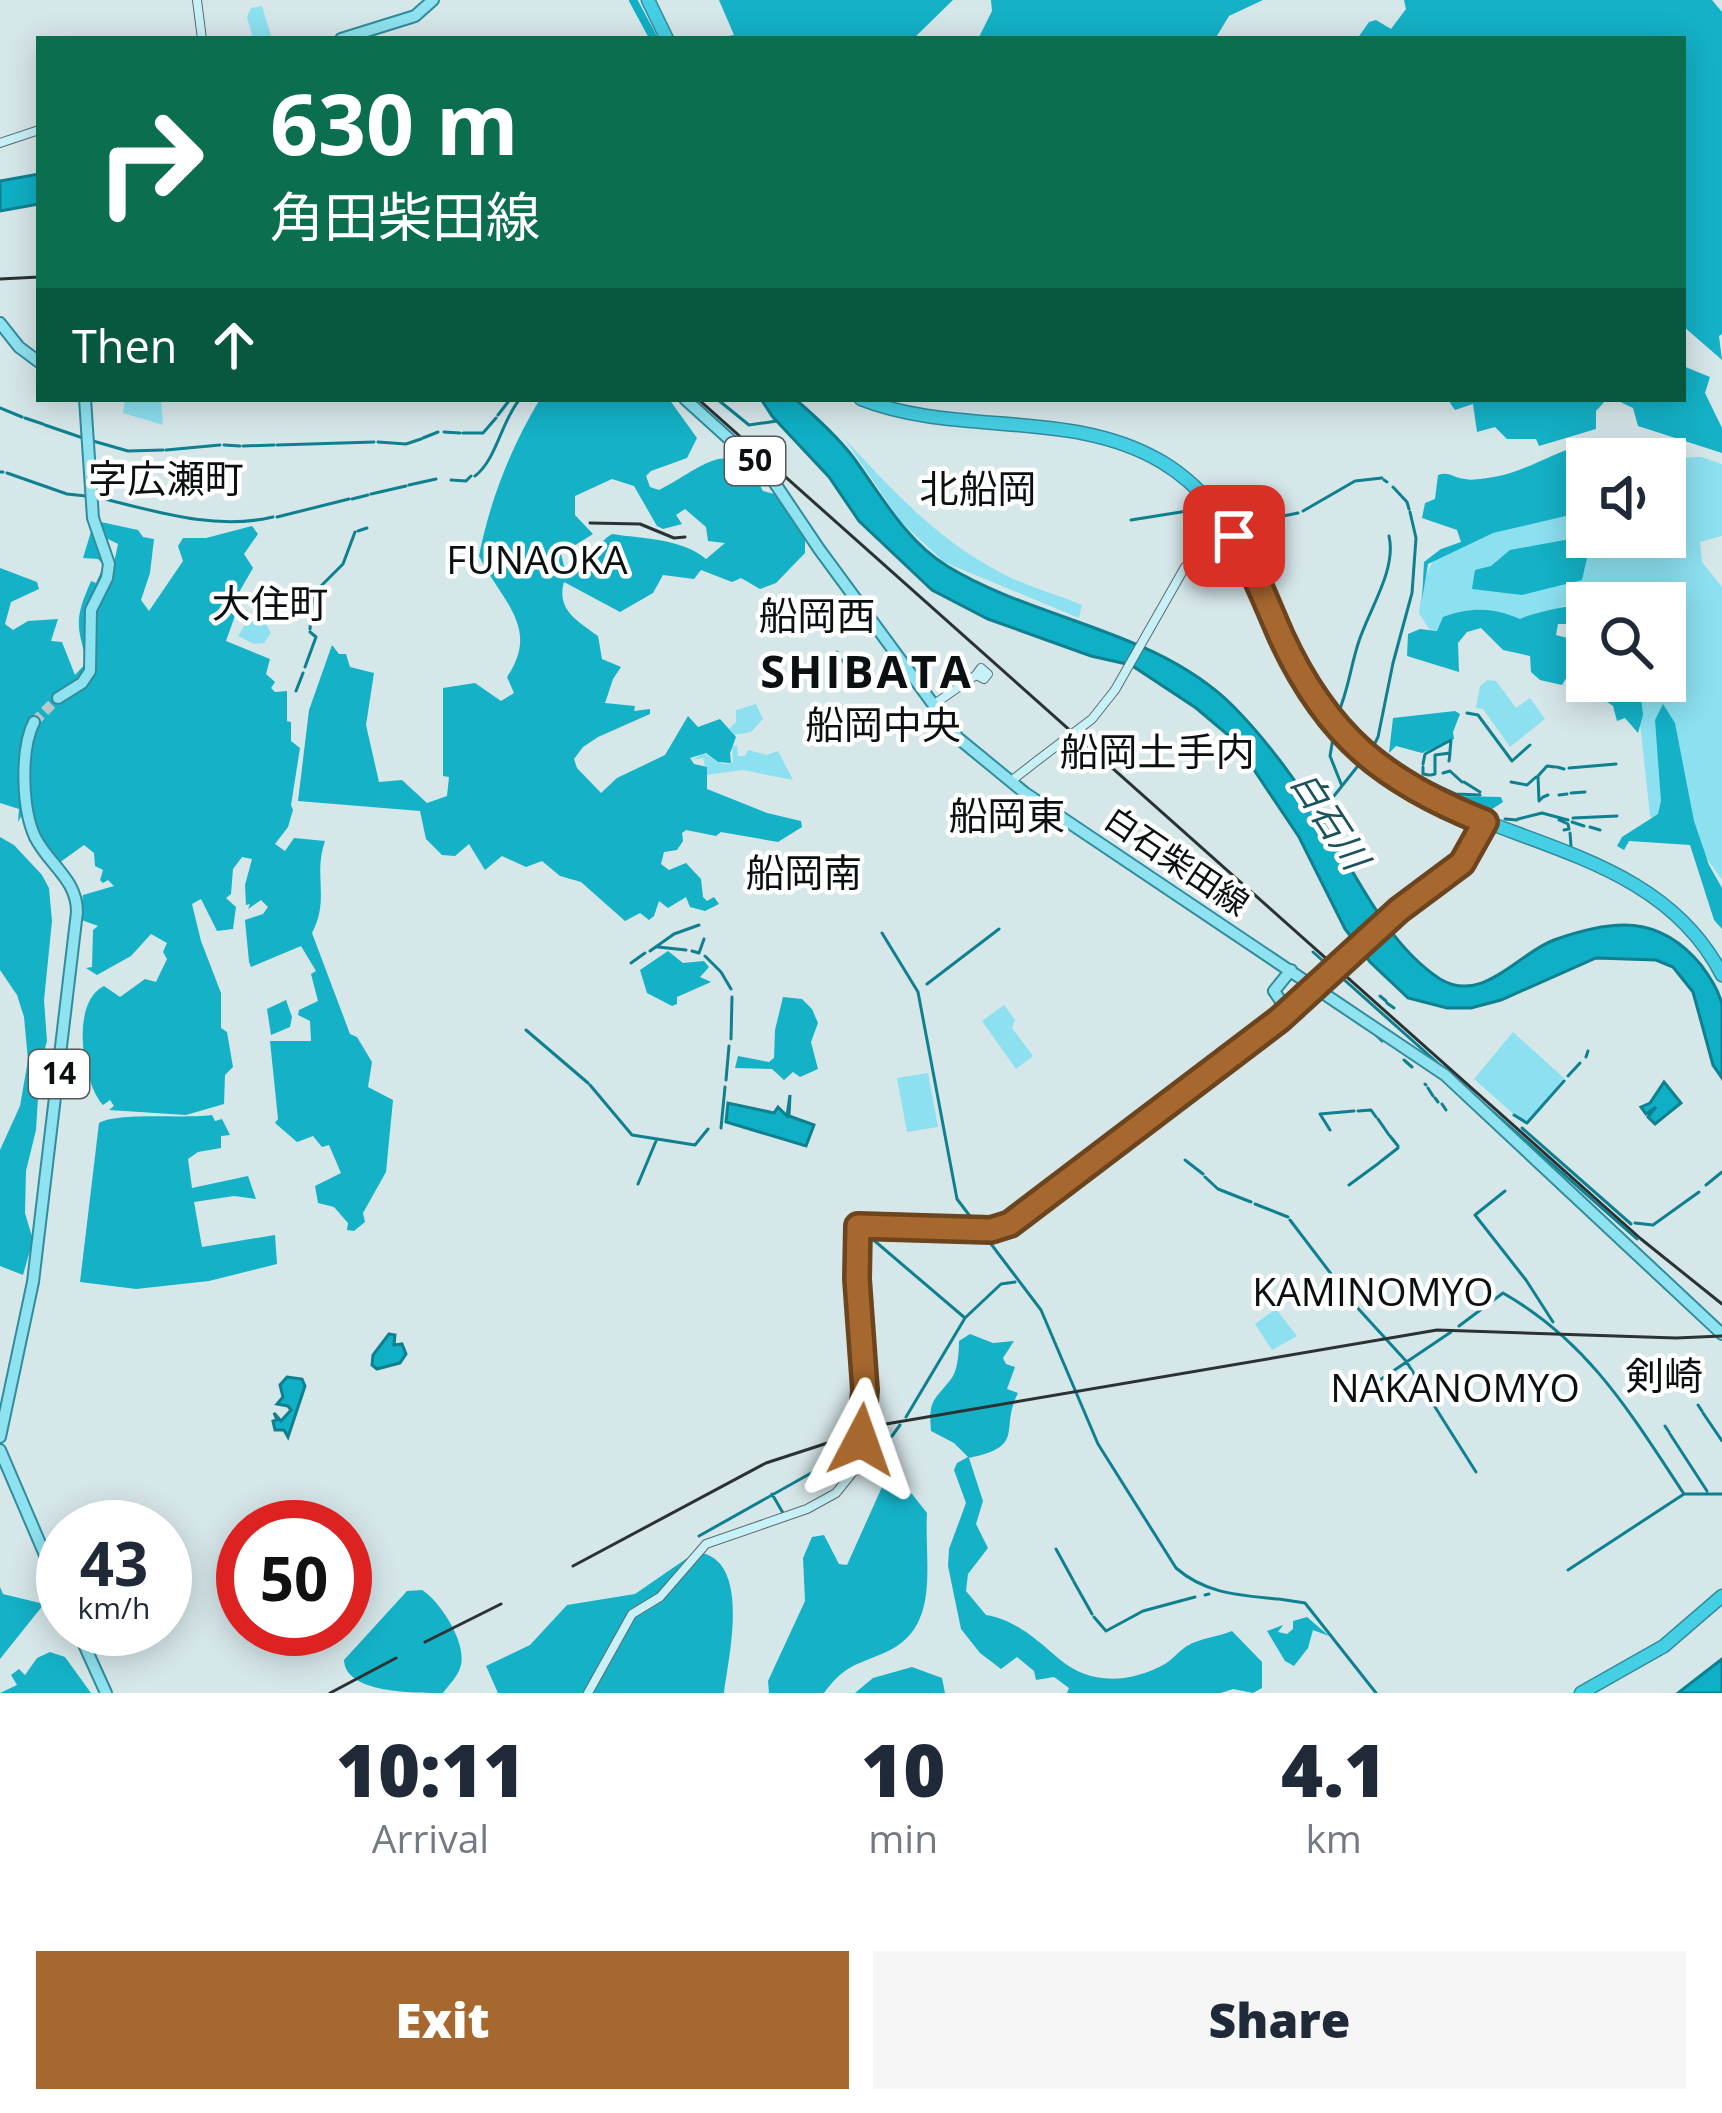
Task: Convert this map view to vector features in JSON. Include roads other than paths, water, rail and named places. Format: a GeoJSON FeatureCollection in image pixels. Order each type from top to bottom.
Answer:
{"type":"FeatureCollection","features":[{"type":"Feature","properties":{"kind":"highway"},"geometry":{"type":"LineString","coordinates":[[655,8],[668,36]]}},
{"type":"Feature","properties":{"kind":"highway"},"geometry":{"type":"LineString","coordinates":[[876,402],[930,417],[1067,432],[1126,445],[1170,466],[1208,499],[1239,540]]}},
{"type":"Feature","properties":{"kind":"highway"},"geometry":{"type":"LineString","coordinates":[[878,402],[926,413],[1095,433],[1138,446],[1195,482],[1218,506],[1239,540],[1296,667],[1334,726],[1394,778],[1648,891],[1690,927],[1722,972]]}},
{"type":"Feature","properties":{"kind":"highway"},"geometry":{"type":"LineString","coordinates":[[1581,1693],[1670,1642],[1722,1596]]}},
{"type":"Feature","properties":{"kind":"main road"},"geometry":{"type":"LineString","coordinates":[[197,0],[202,36]]}},
{"type":"Feature","properties":{"kind":"main road"},"geometry":{"type":"LineString","coordinates":[[351,36],[415,16],[433,0]]}},
{"type":"Feature","properties":{"kind":"main road"},"geometry":{"type":"LineString","coordinates":[[0,143],[36,131]]}},
{"type":"Feature","properties":{"kind":"main road"},"geometry":{"type":"LineString","coordinates":[[0,323],[36,360]]}},
{"type":"Feature","properties":{"kind":"main road"},"geometry":{"type":"LineString","coordinates":[[58,698],[79,686],[90,671],[89,619],[110,564],[93,518],[85,402]]}},
{"type":"Feature","properties":{"kind":"main road","name":"50"},"geometry":{"type":"LineString","coordinates":[[688,402],[774,481],[933,705]]}},
{"type":"Feature","properties":{"kind":"main road"},"geometry":{"type":"LineString","coordinates":[[1010,782],[1092,719],[1117,687],[1187,565],[1199,555],[1239,540]]}},
{"type":"Feature","properties":{"kind":"main road"},"geometry":{"type":"LineString","coordinates":[[933,705],[976,675]]}},
{"type":"Feature","properties":{"kind":"main road","name":"白石柴田線"},"geometry":{"type":"LineString","coordinates":[[933,705],[958,738],[1010,782],[1445,1075],[1722,1334]]}},
{"type":"Feature","properties":{"kind":"main road","name":"14"},"geometry":{"type":"LineString","coordinates":[[0,1437],[33,1282],[77,912],[72,887],[32,828],[24,761],[34,722]]}},
{"type":"Feature","properties":{"kind":"main road"},"geometry":{"type":"LineString","coordinates":[[588,1693],[632,1614],[660,1597],[706,1544],[830,1497],[853,1472],[861,1440],[865,1371],[858,1226],[1000,1229],[1015,1221],[1288,1012],[1399,910],[1467,858],[1485,820]]}},
{"type":"Feature","properties":{"kind":"main road"},"geometry":{"type":"LineString","coordinates":[[1288,1012],[1274,992],[1291,970]]}},
{"type":"Feature","properties":{"kind":"main road"},"geometry":{"type":"LineString","coordinates":[[0,1450],[36,1534]]}},
{"type":"Feature","properties":{"kind":"main road"},"geometry":{"type":"LineString","coordinates":[[89,1656],[106,1693]]}},
{"type":"Feature","properties":{"kind":"waterway"},"geometry":{"type":"LineString","coordinates":[[633,0],[652,36]]}},
{"type":"Feature","properties":{"kind":"waterway"},"geometry":{"type":"LineString","coordinates":[[498,415],[508,402]]}},
{"type":"Feature","properties":{"kind":"waterway"},"geometry":{"type":"LineString","coordinates":[[475,476],[489,460],[518,402]]}},
{"type":"Feature","properties":{"kind":"waterway"},"geometry":{"type":"LineString","coordinates":[[721,402],[749,425],[777,421]]}},
{"type":"Feature","properties":{"kind":"waterway"},"geometry":{"type":"LineString","coordinates":[[0,408],[22,417]]}},
{"type":"Feature","properties":{"kind":"waterway"},"geometry":{"type":"LineString","coordinates":[[25,418],[43,424]]}},
{"type":"Feature","properties":{"kind":"waterway"},"geometry":{"type":"LineString","coordinates":[[463,433],[483,433],[496,418]]}},
{"type":"Feature","properties":{"kind":"waterway"},"geometry":{"type":"LineString","coordinates":[[45,425],[83,438]]}},
{"type":"Feature","properties":{"kind":"waterway"},"geometry":{"type":"LineString","coordinates":[[423,438],[438,432]]}},
{"type":"Feature","properties":{"kind":"waterway"},"geometry":{"type":"LineString","coordinates":[[444,432],[460,433]]}},
{"type":"Feature","properties":{"kind":"waterway"},"geometry":{"type":"LineString","coordinates":[[378,442],[406,444],[421,439]]}},
{"type":"Feature","properties":{"kind":"waterway"},"geometry":{"type":"LineString","coordinates":[[93,441],[128,451],[163,450]]}},
{"type":"Feature","properties":{"kind":"waterway"},"geometry":{"type":"LineString","coordinates":[[277,445],[374,442]]}},
{"type":"Feature","properties":{"kind":"waterway"},"geometry":{"type":"LineString","coordinates":[[166,450],[220,445]]}},
{"type":"Feature","properties":{"kind":"waterway"},"geometry":{"type":"LineString","coordinates":[[224,445],[240,446]]}},
{"type":"Feature","properties":{"kind":"waterway"},"geometry":{"type":"LineString","coordinates":[[243,446],[274,445]]}},
{"type":"Feature","properties":{"kind":"waterway"},"geometry":{"type":"LineString","coordinates":[[7,473],[86,496]]}},
{"type":"Feature","properties":{"kind":"waterway"},"geometry":{"type":"LineString","coordinates":[[451,480],[466,481],[471,476]]}},
{"type":"Feature","properties":{"kind":"waterway"},"geometry":{"type":"LineString","coordinates":[[1303,511],[1355,481],[1382,478]]}},
{"type":"Feature","properties":{"kind":"waterway"},"geometry":{"type":"LineString","coordinates":[[409,485],[436,479]]}},
{"type":"Feature","properties":{"kind":"waterway"},"geometry":{"type":"LineString","coordinates":[[371,494],[406,486]]}},
{"type":"Feature","properties":{"kind":"waterway"},"geometry":{"type":"LineString","coordinates":[[1393,487],[1409,509]]}},
{"type":"Feature","properties":{"kind":"waterway"},"geometry":{"type":"LineString","coordinates":[[352,499],[368,495]]}},
{"type":"Feature","properties":{"kind":"waterway"},"geometry":{"type":"LineString","coordinates":[[97,497],[207,521],[273,517]]}},
{"type":"Feature","properties":{"kind":"waterway"},"geometry":{"type":"LineString","coordinates":[[277,517],[349,499]]}},
{"type":"Feature","properties":{"kind":"waterway"},"geometry":{"type":"LineString","coordinates":[[1225,507],[1238,525],[1263,520]]}},
{"type":"Feature","properties":{"kind":"waterway"},"geometry":{"type":"LineString","coordinates":[[1131,520],[1206,508]]}},
{"type":"Feature","properties":{"kind":"waterway"},"geometry":{"type":"LineString","coordinates":[[1370,753],[1378,737],[1412,593],[1416,538],[1410,512]]}},
{"type":"Feature","properties":{"kind":"waterway"},"geometry":{"type":"LineString","coordinates":[[1269,519],[1298,513]]}},
{"type":"Feature","properties":{"kind":"waterway"},"geometry":{"type":"LineString","coordinates":[[358,531],[367,528]]}},
{"type":"Feature","properties":{"kind":"waterway"},"geometry":{"type":"LineString","coordinates":[[310,629],[313,594],[343,564],[355,532]]}},
{"type":"Feature","properties":{"kind":"waterway"},"geometry":{"type":"LineString","coordinates":[[1337,716],[1389,563],[1389,536]]}},
{"type":"Feature","properties":{"kind":"waterway"},"geometry":{"type":"LineString","coordinates":[[305,667],[316,637],[310,632]]}},
{"type":"Feature","properties":{"kind":"waterway"},"geometry":{"type":"LineString","coordinates":[[296,691],[303,673]]}},
{"type":"Feature","properties":{"kind":"waterway"},"geometry":{"type":"LineString","coordinates":[[1467,713],[1478,715],[1512,761],[1530,745]]}},
{"type":"Feature","properties":{"kind":"waterway","name":"白石川"},"geometry":{"type":"LineString","coordinates":[[1334,732],[1330,756],[1342,786]]}},
{"type":"Feature","properties":{"kind":"waterway"},"geometry":{"type":"LineString","coordinates":[[1423,764],[1425,754],[1451,740],[1450,751]]}},
{"type":"Feature","properties":{"kind":"waterway"},"geometry":{"type":"LineString","coordinates":[[1431,775],[1435,774],[1435,755],[1450,753],[1449,761]]}},
{"type":"Feature","properties":{"kind":"waterway","name":"白石川"},"geometry":{"type":"LineString","coordinates":[[1330,801],[1361,762]]}},
{"type":"Feature","properties":{"kind":"waterway"},"geometry":{"type":"LineString","coordinates":[[1569,768],[1616,764]]}},
{"type":"Feature","properties":{"kind":"waterway"},"geometry":{"type":"LineString","coordinates":[[1542,798],[1539,801],[1538,776],[1547,766],[1555,767]]}},
{"type":"Feature","properties":{"kind":"waterway"},"geometry":{"type":"LineString","coordinates":[[1423,767],[1423,774],[1429,775]]}},
{"type":"Feature","properties":{"kind":"waterway"},"geometry":{"type":"LineString","coordinates":[[1557,767],[1564,769]]}},
{"type":"Feature","properties":{"kind":"waterway"},"geometry":{"type":"LineString","coordinates":[[1443,773],[1450,771],[1462,782]]}},
{"type":"Feature","properties":{"kind":"waterway"},"geometry":{"type":"LineString","coordinates":[[1511,782],[1527,785],[1536,777]]}},
{"type":"Feature","properties":{"kind":"waterway"},"geometry":{"type":"LineString","coordinates":[[1464,782],[1480,792]]}},
{"type":"Feature","properties":{"kind":"waterway"},"geometry":{"type":"LineString","coordinates":[[1434,784],[1456,794],[1480,795]]}},
{"type":"Feature","properties":{"kind":"waterway"},"geometry":{"type":"LineString","coordinates":[[1571,793],[1585,792]]}},
{"type":"Feature","properties":{"kind":"waterway"},"geometry":{"type":"LineString","coordinates":[[1559,795],[1567,794]]}},
{"type":"Feature","properties":{"kind":"waterway"},"geometry":{"type":"LineString","coordinates":[[1543,797],[1548,795]]}},
{"type":"Feature","properties":{"kind":"waterway"},"geometry":{"type":"LineString","coordinates":[[1518,819],[1542,813],[1568,820]]}},
{"type":"Feature","properties":{"kind":"waterway"},"geometry":{"type":"LineString","coordinates":[[1573,818],[1617,816]]}},
{"type":"Feature","properties":{"kind":"waterway"},"geometry":{"type":"LineString","coordinates":[[1505,819],[1517,820]]}},
{"type":"Feature","properties":{"kind":"waterway"},"geometry":{"type":"LineString","coordinates":[[1559,820],[1568,824],[1569,829],[1564,830]]}},
{"type":"Feature","properties":{"kind":"waterway"},"geometry":{"type":"LineString","coordinates":[[1572,822],[1584,826]]}},
{"type":"Feature","properties":{"kind":"waterway"},"geometry":{"type":"LineString","coordinates":[[1590,827],[1600,830]]}},
{"type":"Feature","properties":{"kind":"waterway"},"geometry":{"type":"LineString","coordinates":[[1570,833],[1571,846]]}},
{"type":"Feature","properties":{"kind":"waterway"},"geometry":{"type":"LineString","coordinates":[[650,951],[674,934],[699,925]]}},
{"type":"Feature","properties":{"kind":"waterway"},"geometry":{"type":"LineString","coordinates":[[927,984],[999,929]]}},
{"type":"Feature","properties":{"kind":"waterway"},"geometry":{"type":"LineString","coordinates":[[882,933],[918,992],[957,1199],[1041,1310],[1098,1444],[1176,1568],[1211,1588],[1277,1599]]}},
{"type":"Feature","properties":{"kind":"waterway"},"geometry":{"type":"LineString","coordinates":[[692,951],[699,953],[704,939]]}},
{"type":"Feature","properties":{"kind":"waterway"},"geometry":{"type":"LineString","coordinates":[[658,947],[686,950]]}},
{"type":"Feature","properties":{"kind":"waterway"},"geometry":{"type":"LineString","coordinates":[[1313,952],[1441,1066]]}},
{"type":"Feature","properties":{"kind":"waterway"},"geometry":{"type":"LineString","coordinates":[[631,963],[645,953]]}},
{"type":"Feature","properties":{"kind":"waterway"},"geometry":{"type":"LineString","coordinates":[[705,956],[731,989]]}},
{"type":"Feature","properties":{"kind":"waterway"},"geometry":{"type":"LineString","coordinates":[[1380,996],[1386,1001]]}},
{"type":"Feature","properties":{"kind":"waterway"},"geometry":{"type":"LineString","coordinates":[[731,1039],[732,997]]}},
{"type":"Feature","properties":{"kind":"waterway"},"geometry":{"type":"LineString","coordinates":[[1387,1003],[1394,1008]]}},
{"type":"Feature","properties":{"kind":"waterway"},"geometry":{"type":"LineString","coordinates":[[526,1030],[588,1083]]}},
{"type":"Feature","properties":{"kind":"waterway"},"geometry":{"type":"LineString","coordinates":[[1374,1033],[1382,1041]]}},
{"type":"Feature","properties":{"kind":"waterway"},"geometry":{"type":"LineString","coordinates":[[726,1080],[729,1046]]}},
{"type":"Feature","properties":{"kind":"waterway"},"geometry":{"type":"LineString","coordinates":[[1586,1057],[1588,1051]]}},
{"type":"Feature","properties":{"kind":"waterway"},"geometry":{"type":"LineString","coordinates":[[1404,1060],[1412,1067]]}},
{"type":"Feature","properties":{"kind":"waterway"},"geometry":{"type":"LineString","coordinates":[[1568,1076],[1580,1063]]}},
{"type":"Feature","properties":{"kind":"waterway"},"geometry":{"type":"LineString","coordinates":[[1514,1115],[1527,1123],[1564,1081]]}},
{"type":"Feature","properties":{"kind":"waterway"},"geometry":{"type":"LineString","coordinates":[[590,1085],[632,1135],[695,1145],[708,1129]]}},
{"type":"Feature","properties":{"kind":"waterway"},"geometry":{"type":"LineString","coordinates":[[721,1128],[725,1087]]}},
{"type":"Feature","properties":{"kind":"waterway"},"geometry":{"type":"LineString","coordinates":[[1428,1088],[1433,1096]]}},
{"type":"Feature","properties":{"kind":"waterway"},"geometry":{"type":"LineString","coordinates":[[1475,1096],[1637,1239]]}},
{"type":"Feature","properties":{"kind":"waterway"},"geometry":{"type":"LineString","coordinates":[[1435,1098],[1438,1102]]}},
{"type":"Feature","properties":{"kind":"waterway"},"geometry":{"type":"LineString","coordinates":[[1442,1104],[1446,1110]]}},
{"type":"Feature","properties":{"kind":"waterway"},"geometry":{"type":"LineString","coordinates":[[1358,1111],[1371,1110],[1376,1117]]}},
{"type":"Feature","properties":{"kind":"waterway"},"geometry":{"type":"LineString","coordinates":[[1330,1130],[1320,1114],[1354,1111]]}},
{"type":"Feature","properties":{"kind":"waterway"},"geometry":{"type":"LineString","coordinates":[[1378,1119],[1389,1135]]}},
{"type":"Feature","properties":{"kind":"waterway"},"geometry":{"type":"LineString","coordinates":[[1522,1128],[1631,1224]]}},
{"type":"Feature","properties":{"kind":"waterway"},"geometry":{"type":"LineString","coordinates":[[1390,1136],[1398,1146]]}},
{"type":"Feature","properties":{"kind":"waterway"},"geometry":{"type":"LineString","coordinates":[[638,1184],[656,1141]]}},
{"type":"Feature","properties":{"kind":"waterway"},"geometry":{"type":"LineString","coordinates":[[1380,1162],[1398,1148]]}},
{"type":"Feature","properties":{"kind":"waterway"},"geometry":{"type":"LineString","coordinates":[[1185,1160],[1203,1174]]}},
{"type":"Feature","properties":{"kind":"waterway"},"geometry":{"type":"LineString","coordinates":[[1349,1185],[1379,1163]]}},
{"type":"Feature","properties":{"kind":"waterway"},"geometry":{"type":"LineString","coordinates":[[1706,1185],[1722,1172]]}},
{"type":"Feature","properties":{"kind":"waterway"},"geometry":{"type":"LineString","coordinates":[[1205,1177],[1218,1189],[1251,1202]]}},
{"type":"Feature","properties":{"kind":"waterway"},"geometry":{"type":"LineString","coordinates":[[1505,1191],[1475,1215],[1553,1322]]}},
{"type":"Feature","properties":{"kind":"waterway"},"geometry":{"type":"LineString","coordinates":[[1635,1223],[1653,1225],[1699,1192]]}},
{"type":"Feature","properties":{"kind":"waterway"},"geometry":{"type":"LineString","coordinates":[[1255,1204],[1288,1217]]}},
{"type":"Feature","properties":{"kind":"waterway"},"geometry":{"type":"LineString","coordinates":[[1290,1220],[1354,1304],[1406,1361],[1476,1472]]}},
{"type":"Feature","properties":{"kind":"waterway"},"geometry":{"type":"LineString","coordinates":[[863,1231],[965,1318],[906,1417]]}},
{"type":"Feature","properties":{"kind":"waterway"},"geometry":{"type":"LineString","coordinates":[[966,1317],[1001,1284],[1015,1282]]}},
{"type":"Feature","properties":{"kind":"waterway"},"geometry":{"type":"LineString","coordinates":[[1459,1326],[1503,1293],[1533,1312],[1606,1382],[1684,1494]]}},
{"type":"Feature","properties":{"kind":"waterway"},"geometry":{"type":"LineString","coordinates":[[1356,1396],[1451,1332]]}},
{"type":"Feature","properties":{"kind":"waterway"},"geometry":{"type":"LineString","coordinates":[[1698,1405],[1702,1411]]}},
{"type":"Feature","properties":{"kind":"waterway"},"geometry":{"type":"LineString","coordinates":[[1703,1413],[1722,1441]]}},
{"type":"Feature","properties":{"kind":"waterway"},"geometry":{"type":"LineString","coordinates":[[869,1444],[892,1436],[900,1425]]}},
{"type":"Feature","properties":{"kind":"waterway"},"geometry":{"type":"LineString","coordinates":[[1665,1426],[1669,1432]]}},
{"type":"Feature","properties":{"kind":"waterway"},"geometry":{"type":"LineString","coordinates":[[1670,1434],[1707,1491]]}},
{"type":"Feature","properties":{"kind":"waterway"},"geometry":{"type":"LineString","coordinates":[[699,1536],[854,1449]]}},
{"type":"Feature","properties":{"kind":"waterway"},"geometry":{"type":"LineString","coordinates":[[772,1494],[783,1513]]}},
{"type":"Feature","properties":{"kind":"waterway"},"geometry":{"type":"LineString","coordinates":[[1568,1570],[1684,1494],[1722,1494]]}},
{"type":"Feature","properties":{"kind":"waterway"},"geometry":{"type":"LineString","coordinates":[[1056,1549],[1073,1580]]}},
{"type":"Feature","properties":{"kind":"waterway"},"geometry":{"type":"LineString","coordinates":[[1074,1582],[1092,1614]]}},
{"type":"Feature","properties":{"kind":"waterway"},"geometry":{"type":"LineString","coordinates":[[1205,1595],[1209,1594]]}},
{"type":"Feature","properties":{"kind":"waterway"},"geometry":{"type":"LineString","coordinates":[[1094,1617],[1106,1631],[1143,1611],[1195,1597]]}},
{"type":"Feature","properties":{"kind":"waterway"},"geometry":{"type":"LineString","coordinates":[[1279,1599],[1305,1603],[1376,1693]]}},
{"type":"Feature","properties":{"kind":"tunnel"},"geometry":{"type":"LineString","coordinates":[[34,722],[58,698]]}},
{"type":"Feature","properties":{"kind":"railway"},"geometry":{"type":"LineString","coordinates":[[0,279],[36,277]]}},
{"type":"Feature","properties":{"kind":"railway"},"geometry":{"type":"LineString","coordinates":[[701,402],[1641,1239],[1722,1304]]}},
{"type":"Feature","properties":{"kind":"railway"},"geometry":{"type":"LineString","coordinates":[[590,523],[640,524],[674,538],[685,537]]}},
{"type":"Feature","properties":{"kind":"railway"},"geometry":{"type":"LineString","coordinates":[[573,1566],[766,1463],[886,1424],[1437,1330],[1722,1336]]}},
{"type":"Feature","properties":{"kind":"railway"},"geometry":{"type":"LineString","coordinates":[[425,1642],[501,1604]]}},
{"type":"Feature","properties":{"kind":"railway"},"geometry":{"type":"LineString","coordinates":[[330,1693],[396,1658]]}},
{"type":"Feature","properties":{"kind":"district","name":"字広瀬町"},"geometry":{"type":"Point","coordinates":[166,479]}},
{"type":"Feature","properties":{"kind":"district","name":"北船岡"},"geometry":{"type":"Point","coordinates":[978,489]}},
{"type":"Feature","properties":{"kind":"district","name":"FUNAOKA"},"geometry":{"type":"Point","coordinates":[537,560]}},
{"type":"Feature","properties":{"kind":"district","name":"大住町"},"geometry":{"type":"Point","coordinates":[270,604]}},
{"type":"Feature","properties":{"kind":"district","name":"船岡西"},"geometry":{"type":"Point","coordinates":[817,616]}},
{"type":"Feature","properties":{"kind":"district","name":"SHIBATA"},"geometry":{"type":"Point","coordinates":[867,672]}},
{"type":"Feature","properties":{"kind":"district","name":"船岡中央"},"geometry":{"type":"Point","coordinates":[883,725]}},
{"type":"Feature","properties":{"kind":"district","name":"船岡土手内"},"geometry":{"type":"Point","coordinates":[1157,752]}},
{"type":"Feature","properties":{"kind":"district","name":"船岡東"},"geometry":{"type":"Point","coordinates":[1007,816]}},
{"type":"Feature","properties":{"kind":"district","name":"船岡南"},"geometry":{"type":"Point","coordinates":[804,873]}},
{"type":"Feature","properties":{"kind":"district","name":"KAMINOMYO"},"geometry":{"type":"Point","coordinates":[1373,1292]}},
{"type":"Feature","properties":{"kind":"district","name":"剣崎"},"geometry":{"type":"Point","coordinates":[1664,1376]}},
{"type":"Feature","properties":{"kind":"district","name":"NAKANOMYO"},"geometry":{"type":"Point","coordinates":[1455,1388]}}]}
